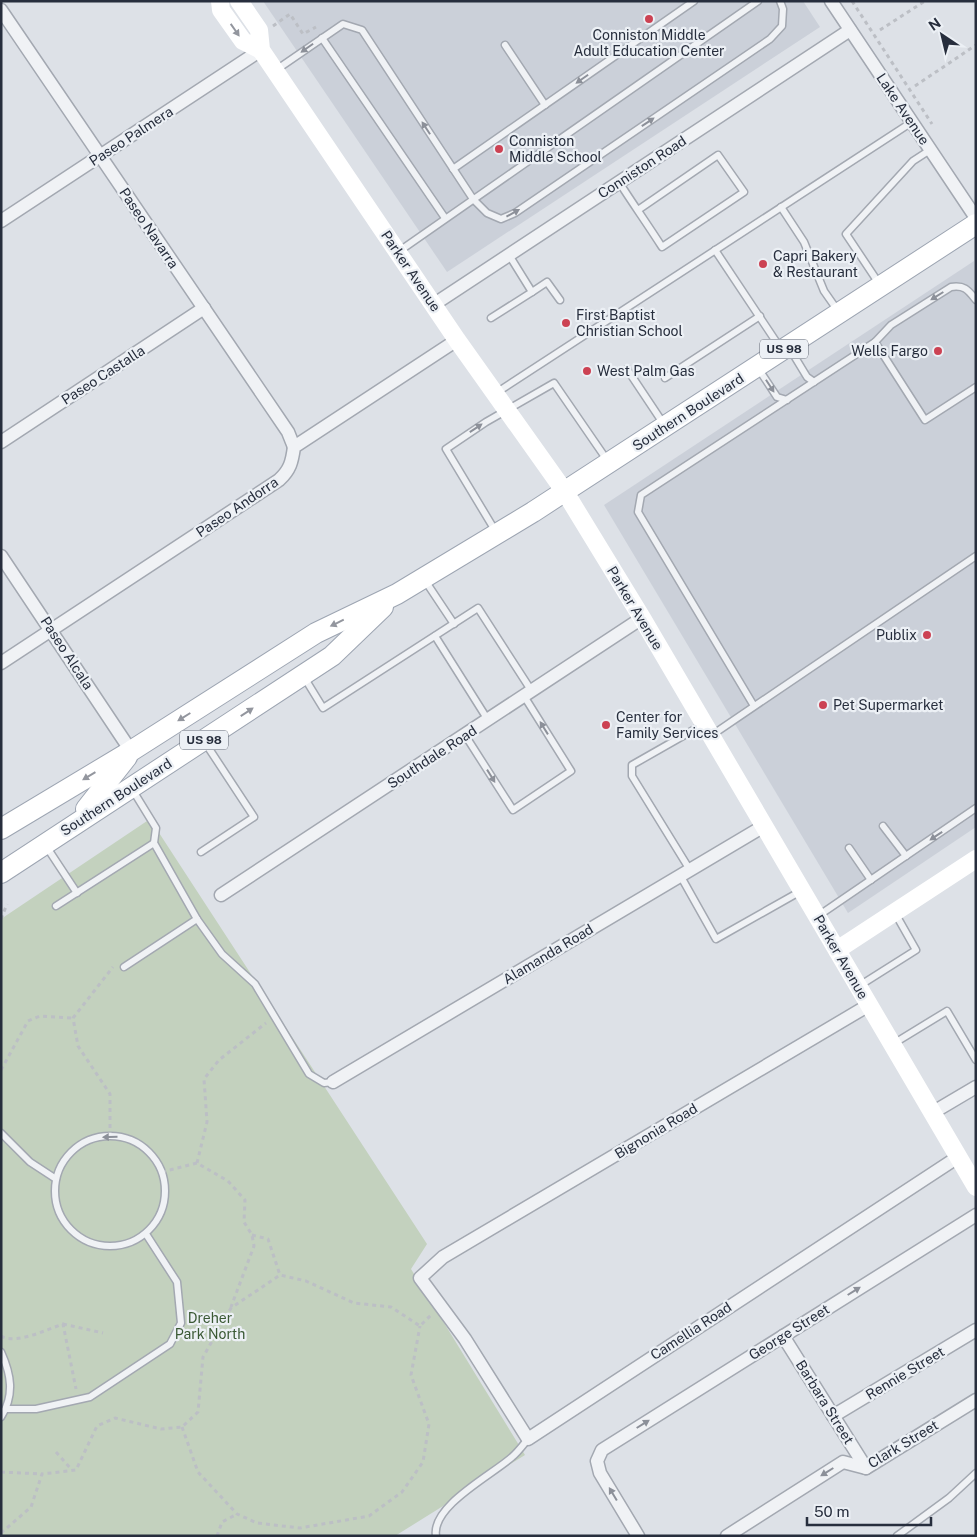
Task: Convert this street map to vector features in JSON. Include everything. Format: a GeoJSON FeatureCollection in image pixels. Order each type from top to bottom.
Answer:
{"type":"FeatureCollection","features":[{"type":"Feature","properties":{"kind":"main road","name":"Southern Boulevard"},"geometry":{"type":"LineString","coordinates":[[1,829],[130,751],[316,633],[397,594],[565,492],[976,224]]}},
{"type":"Feature","properties":{"kind":"main road","name":"Southern Boulevard"},"geometry":{"type":"LineString","coordinates":[[1,873],[332,656],[397,594]]}},
{"type":"Feature","properties":{"kind":"main road"},"geometry":{"type":"LineString","coordinates":[[70,827],[107,785],[130,751]]}},
{"type":"Feature","properties":{"kind":"street","name":"Parker Avenue"},"geometry":{"type":"LineString","coordinates":[[220,1],[221,10],[243,41],[261,50]]}},
{"type":"Feature","properties":{"kind":"street","name":"Parker Avenue"},"geometry":{"type":"LineString","coordinates":[[239,1],[259,30],[261,50],[457,340],[565,492],[708,729],[976,1187]]}},
{"type":"Feature","properties":{"kind":"street","name":"Lake Avenue"},"geometry":{"type":"LineString","coordinates":[[830,1],[976,218]]}},
{"type":"Feature","properties":{"kind":"street","name":"Paseo Navarra"},"geometry":{"type":"LineString","coordinates":[[1,10],[288,432],[294,447]]}},
{"type":"Feature","properties":{"kind":"street","name":"Conniston Road"},"geometry":{"type":"LineString","coordinates":[[433,304],[850,30]]}},
{"type":"Feature","properties":{"kind":"street","name":"Paseo Palmera"},"geometry":{"type":"LineString","coordinates":[[1,221],[261,50]]}},
{"type":"Feature","properties":{"kind":"street","name":"Paseo Castalla"},"geometry":{"type":"LineString","coordinates":[[1,442],[204,308]]}},
{"type":"Feature","properties":{"kind":"street"},"geometry":{"type":"LineString","coordinates":[[294,447],[457,340]]}},
{"type":"Feature","properties":{"kind":"street","name":"Paseo Andorra"},"geometry":{"type":"LineString","coordinates":[[1,663],[279,480],[287,472],[292,462],[294,447]]}},
{"type":"Feature","properties":{"kind":"street","name":"Paseo Alcala"},"geometry":{"type":"LineString","coordinates":[[1,556],[52,630],[130,751]]}},
{"type":"Feature","properties":{"kind":"street","name":"Southdale Road"},"geometry":{"type":"LineString","coordinates":[[221,895],[642,618]]}},
{"type":"Feature","properties":{"kind":"street","name":"Alamanda Road"},"geometry":{"type":"LineString","coordinates":[[333,1082],[764,826]]}},
{"type":"Feature","properties":{"kind":"street"},"geometry":{"type":"LineString","coordinates":[[836,950],[976,859]]}},
{"type":"Feature","properties":{"kind":"street","name":"Bignonia Road"},"geometry":{"type":"LineString","coordinates":[[441,1305],[420,1278],[443,1257],[869,1005]]}},
{"type":"Feature","properties":{"kind":"street"},"geometry":{"type":"LineString","coordinates":[[932,1113],[976,1087]]}},
{"type":"Feature","properties":{"kind":"street","name":"Camellia Road"},"geometry":{"type":"LineString","coordinates":[[528,1439],[958,1157]]}},
{"type":"Feature","properties":{"kind":"street","name":"George Street"},"geometry":{"type":"LineString","coordinates":[[638,1536],[600,1472],[597,1461],[602,1450],[976,1215]]}},
{"type":"Feature","properties":{"kind":"street"},"geometry":{"type":"LineString","coordinates":[[441,1305],[465,1339],[528,1439]]}},
{"type":"Feature","properties":{"kind":"street","name":"Rennie Street"},"geometry":{"type":"LineString","coordinates":[[834,1416],[976,1330]]}},
{"type":"Feature","properties":{"kind":"street","name":"Barbara Street"},"geometry":{"type":"LineString","coordinates":[[783,1336],[866,1468]]}},
{"type":"Feature","properties":{"kind":"street","name":"Clark Street"},"geometry":{"type":"LineString","coordinates":[[727,1536],[843,1462],[866,1468],[976,1400]]}},
{"type":"Feature","properties":{"kind":"lane"},"geometry":{"type":"LineString","coordinates":[[453,168],[694,1]]}},
{"type":"Feature","properties":{"kind":"lane"},"geometry":{"type":"LineString","coordinates":[[398,252],[758,1]]}},
{"type":"Feature","properties":{"kind":"lane"},"geometry":{"type":"LineString","coordinates":[[275,71],[343,24],[362,30],[473,199],[487,213],[501,220],[515,213],[770,39],[782,26],[783,9],[780,1]]}},
{"type":"Feature","properties":{"kind":"lane"},"geometry":{"type":"LineString","coordinates":[[322,38],[445,218]]}},
{"type":"Feature","properties":{"kind":"lane"},"geometry":{"type":"LineString","coordinates":[[505,45],[545,105]]}},
{"type":"Feature","properties":{"kind":"lane"},"geometry":{"type":"LineString","coordinates":[[495,394],[912,122]]}},
{"type":"Feature","properties":{"kind":"lane"},"geometry":{"type":"LineString","coordinates":[[880,286],[846,234],[913,161],[930,150]]}},
{"type":"Feature","properties":{"kind":"lane"},"geometry":{"type":"LineString","coordinates":[[619,182],[662,247],[744,192],[718,155],[638,210]]}},
{"type":"Feature","properties":{"kind":"lane"},"geometry":{"type":"LineString","coordinates":[[781,207],[804,242],[824,291],[839,313]]}},
{"type":"Feature","properties":{"kind":"lane"},"geometry":{"type":"LineString","coordinates":[[716,250],[760,316],[814,382]]}},
{"type":"Feature","properties":{"kind":"lane"},"geometry":{"type":"LineString","coordinates":[[509,255],[532,292]]}},
{"type":"Feature","properties":{"kind":"lane"},"geometry":{"type":"LineString","coordinates":[[491,318],[547,282],[560,300]]}},
{"type":"Feature","properties":{"kind":"lane"},"geometry":{"type":"LineString","coordinates":[[754,706],[638,512],[641,495],[875,342],[891,325],[951,287],[961,286],[968,289],[976,300]]}},
{"type":"Feature","properties":{"kind":"lane"},"geometry":{"type":"LineString","coordinates":[[665,378],[760,316]]}},
{"type":"Feature","properties":{"kind":"lane"},"geometry":{"type":"LineString","coordinates":[[875,342],[925,420],[976,387]]}},
{"type":"Feature","properties":{"kind":"lane"},"geometry":{"type":"LineString","coordinates":[[757,367],[777,397],[787,400]]}},
{"type":"Feature","properties":{"kind":"lane"},"geometry":{"type":"LineString","coordinates":[[627,369],[666,426]]}},
{"type":"Feature","properties":{"kind":"lane"},"geometry":{"type":"LineString","coordinates":[[497,534],[446,449],[507,409],[554,383],[610,463]]}},
{"type":"Feature","properties":{"kind":"lane"},"geometry":{"type":"LineString","coordinates":[[802,890],[716,939],[685,872],[632,776],[632,765],[754,706],[976,556]]}},
{"type":"Feature","properties":{"kind":"lane"},"geometry":{"type":"LineString","coordinates":[[423,578],[454,624]]}},
{"type":"Feature","properties":{"kind":"lane"},"geometry":{"type":"LineString","coordinates":[[303,675],[323,708],[478,608],[571,771],[513,810],[465,735]]}},
{"type":"Feature","properties":{"kind":"lane"},"geometry":{"type":"LineString","coordinates":[[435,636],[488,720]]}},
{"type":"Feature","properties":{"kind":"lane"},"geometry":{"type":"LineString","coordinates":[[201,852],[254,817],[204,740]]}},
{"type":"Feature","properties":{"kind":"lane"},"geometry":{"type":"LineString","coordinates":[[132,788],[156,828],[154,843],[198,918],[222,954],[255,984],[309,1074],[324,1083],[333,1082]]}},
{"type":"Feature","properties":{"kind":"lane"},"geometry":{"type":"LineString","coordinates":[[817,916],[976,808]]}},
{"type":"Feature","properties":{"kind":"lane"},"geometry":{"type":"LineString","coordinates":[[883,826],[906,856]]}},
{"type":"Feature","properties":{"kind":"lane"},"geometry":{"type":"LineString","coordinates":[[56,906],[154,843]]}},
{"type":"Feature","properties":{"kind":"lane"},"geometry":{"type":"LineString","coordinates":[[45,844],[77,893]]}},
{"type":"Feature","properties":{"kind":"lane"},"geometry":{"type":"LineString","coordinates":[[848,848],[871,880]]}},
{"type":"Feature","properties":{"kind":"lane"},"geometry":{"type":"LineString","coordinates":[[858,986],[916,950],[894,912]]}},
{"type":"Feature","properties":{"kind":"lane"},"geometry":{"type":"LineString","coordinates":[[124,968],[198,918]]}},
{"type":"Feature","properties":{"kind":"lane"},"geometry":{"type":"LineString","coordinates":[[892,1045],[948,1011],[976,1060]]}},
{"type":"Feature","properties":{"kind":"lane"},"geometry":{"type":"LineString","coordinates":[[1,1133],[30,1162],[56,1180]]}},
{"type":"Feature","properties":{"kind":"lane"},"geometry":{"type":"LineString","coordinates":[[110,1136],[127,1138],[142,1146],[154,1157],[162,1172],[166,1188],[164,1205],[157,1221],[146,1234],[131,1242],[114,1246],[97,1245],[81,1239],[68,1228],[59,1213],[55,1197],[56,1180],[63,1162],[75,1148],[92,1139],[110,1136]]}},
{"type":"Feature","properties":{"kind":"lane"},"geometry":{"type":"LineString","coordinates":[[6,1409],[36,1409],[90,1397],[170,1344],[181,1323],[176,1282],[146,1234]]}},
{"type":"Feature","properties":{"kind":"lane"},"geometry":{"type":"LineString","coordinates":[[1,1352],[9,1370],[11,1390],[6,1409],[1,1416]]}},
{"type":"Feature","properties":{"kind":"lane","name":"Camellia Road"},"geometry":{"type":"LineString","coordinates":[[436,1536],[435,1529],[444,1510],[513,1457],[528,1439]]}},
{"type":"Feature","properties":{"kind":"lane"},"geometry":{"type":"LineString","coordinates":[[897,1536],[949,1498],[976,1473]]}},
{"type":"Feature","properties":{"kind":"path"},"geometry":{"type":"LineString","coordinates":[[880,30],[925,1]]}},
{"type":"Feature","properties":{"kind":"path"},"geometry":{"type":"LineString","coordinates":[[915,86],[976,45]]}},
{"type":"Feature","properties":{"kind":"path"},"geometry":{"type":"LineString","coordinates":[[1,919],[7,904]]}},
{"type":"Feature","properties":{"kind":"path"},"geometry":{"type":"LineString","coordinates":[[110,1136],[110,1094],[78,1046],[73,1018],[114,964],[124,968]]}},
{"type":"Feature","properties":{"kind":"path"},"geometry":{"type":"LineString","coordinates":[[1,1070],[28,1021],[40,1016],[73,1018]]}},
{"type":"Feature","properties":{"kind":"path"},"geometry":{"type":"LineString","coordinates":[[198,1163],[207,1122],[204,1079],[219,1060],[274,1016]]}},
{"type":"Feature","properties":{"kind":"path"},"geometry":{"type":"LineString","coordinates":[[1,1472],[42,1474],[76,1470],[96,1426],[115,1418],[161,1429],[182,1427],[198,1412],[203,1356],[231,1308],[254,1246],[252,1235],[244,1222],[245,1200],[228,1180],[198,1163],[162,1172]]}},
{"type":"Feature","properties":{"kind":"path"},"geometry":{"type":"LineString","coordinates":[[252,1235],[268,1239],[280,1275]]}},
{"type":"Feature","properties":{"kind":"path"},"geometry":{"type":"LineString","coordinates":[[231,1308],[280,1275],[306,1281],[354,1303],[391,1307],[420,1326]]}},
{"type":"Feature","properties":{"kind":"path"},"geometry":{"type":"LineString","coordinates":[[182,1427],[198,1472],[237,1514],[257,1523],[300,1528],[369,1516],[402,1492],[423,1462],[428,1424],[411,1374],[420,1326],[441,1305]]}},
{"type":"Feature","properties":{"kind":"path"},"geometry":{"type":"LineString","coordinates":[[63,1324],[78,1399]]}},
{"type":"Feature","properties":{"kind":"path"},"geometry":{"type":"LineString","coordinates":[[1,1336],[5,1338],[29,1337],[63,1324],[103,1333]]}},
{"type":"Feature","properties":{"kind":"path"},"geometry":{"type":"LineString","coordinates":[[56,1452],[72,1471]]}},
{"type":"Feature","properties":{"kind":"path"},"geometry":{"type":"LineString","coordinates":[[1,1533],[31,1507],[42,1474]]}},
{"type":"Feature","properties":{"kind":"path"},"geometry":{"type":"LineString","coordinates":[[218,1536],[222,1522],[237,1514]]}},
{"type":"Feature","properties":{"kind":"shaded area","name":"Conniston Middle School"},"geometry":{"type":"Polygon","coordinates":[[[263,1],[803,1],[820,27],[447,272],[263,1]]]}},
{"type":"Feature","properties":{"kind":"shaded area"},"geometry":{"type":"Polygon","coordinates":[[[974,261],[976,827],[848,913],[604,505],[974,261]]]}},
{"type":"Feature","properties":{"kind":"green space","name":"Dreher Park North"},"geometry":{"type":"Polygon","coordinates":[[[150,819],[427,1244],[411,1269],[525,1455],[395,1536],[1,1536],[1,919],[150,819]]]}},
{"type":"Feature","properties":{"kind":"place","name":"Conniston Middle Adult Education Center"},"geometry":{"type":"Point","coordinates":[649,19]}},
{"type":"Feature","properties":{"kind":"place","name":"Conniston Middle School"},"geometry":{"type":"Point","coordinates":[499,149]}},
{"type":"Feature","properties":{"kind":"place","name":"Capri Bakery & Restaurant"},"geometry":{"type":"Point","coordinates":[763,264]}},
{"type":"Feature","properties":{"kind":"place","name":"First Baptist Christian School"},"geometry":{"type":"Point","coordinates":[566,323]}},
{"type":"Feature","properties":{"kind":"place","name":"Wells Fargo"},"geometry":{"type":"Point","coordinates":[938,351]}},
{"type":"Feature","properties":{"kind":"place","name":"West Palm Gas"},"geometry":{"type":"Point","coordinates":[587,371]}},
{"type":"Feature","properties":{"kind":"place","name":"Publix"},"geometry":{"type":"Point","coordinates":[927,635]}},
{"type":"Feature","properties":{"kind":"place","name":"Pet Supermarket"},"geometry":{"type":"Point","coordinates":[823,705]}},
{"type":"Feature","properties":{"kind":"place","name":"Center for Family Services"},"geometry":{"type":"Point","coordinates":[606,725]}}]}
